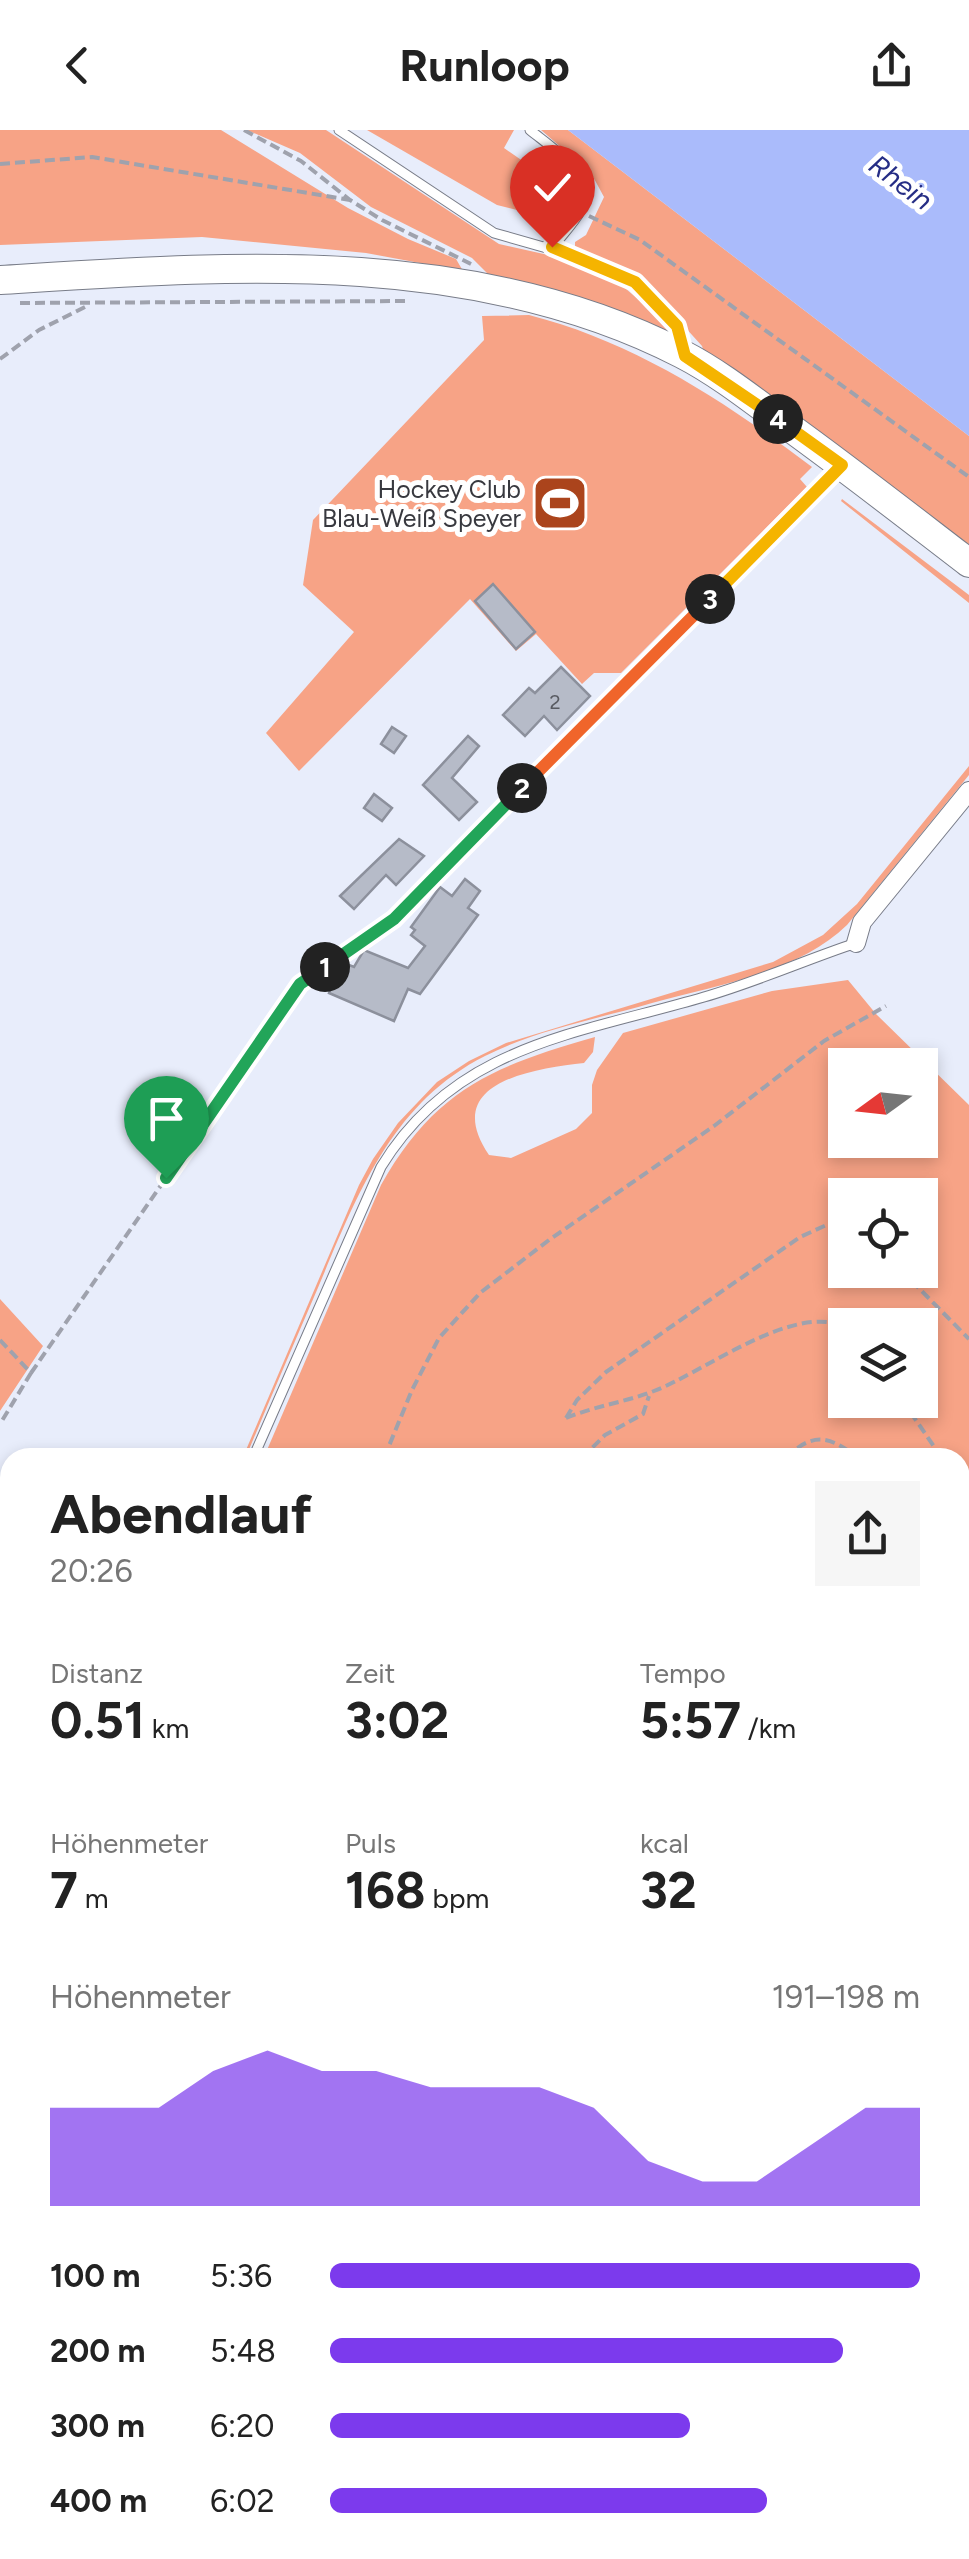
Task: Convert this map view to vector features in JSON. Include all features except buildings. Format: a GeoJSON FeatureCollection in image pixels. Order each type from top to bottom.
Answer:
{"type":"FeatureCollection","features":[{"type":"Feature","properties":{"kind":"street"},"geometry":{"type":"LineString","coordinates":[[5,292],[178,270],[254,269],[340,271],[480,286],[536,298],[594,316],[685,356],[842,465],[969,563]]}},
{"type":"Feature","properties":{"kind":"street"},"geometry":{"type":"LineString","coordinates":[[856,944],[862,922],[969,791]]}},
{"type":"Feature","properties":{"kind":"lane"},"geometry":{"type":"LineString","coordinates":[[338,130],[494,232],[552,247],[635,282],[677,326],[685,356]]}},
{"type":"Feature","properties":{"kind":"lane"},"geometry":{"type":"LineString","coordinates":[[530,130],[580,176],[585,198],[580,212],[552,247]]}},
{"type":"Feature","properties":{"kind":"lane"},"geometry":{"type":"LineString","coordinates":[[300,984],[394,919],[842,465]]}},
{"type":"Feature","properties":{"kind":"lane"},"geometry":{"type":"LineString","coordinates":[[256,1448],[380,1167],[408,1128],[447,1090],[505,1056],[749,984],[856,944]]}},
{"type":"Feature","properties":{"kind":"path"},"geometry":{"type":"LineString","coordinates":[[244,130],[302,161],[350,200],[468,260],[480,286]]}},
{"type":"Feature","properties":{"kind":"path"},"geometry":{"type":"LineString","coordinates":[[0,164],[92,157],[350,200]]}},
{"type":"Feature","properties":{"kind":"path"},"geometry":{"type":"LineString","coordinates":[[580,212],[640,240],[969,477]]}},
{"type":"Feature","properties":{"kind":"path"},"geometry":{"type":"LineString","coordinates":[[5,292],[91,304],[414,301]]}},
{"type":"Feature","properties":{"kind":"path"},"geometry":{"type":"LineString","coordinates":[[0,359],[39,330],[91,304]]}},
{"type":"Feature","properties":{"kind":"path"},"geometry":{"type":"LineString","coordinates":[[0,1424],[300,984]]}},
{"type":"Feature","properties":{"kind":"path"},"geometry":{"type":"LineString","coordinates":[[389,1448],[439,1338],[480,1293],[714,1126],[824,1041],[886,1006]]}},
{"type":"Feature","properties":{"kind":"path"},"geometry":{"type":"LineString","coordinates":[[828,1224],[800,1237],[606,1372],[576,1400],[566,1418],[650,1393],[781,1328],[820,1320],[828,1322]]}},
{"type":"Feature","properties":{"kind":"path"},"geometry":{"type":"LineString","coordinates":[[919,1288],[969,1339]]}},
{"type":"Feature","properties":{"kind":"path"},"geometry":{"type":"LineString","coordinates":[[0,1340],[31,1374]]}},
{"type":"Feature","properties":{"kind":"path"},"geometry":{"type":"LineString","coordinates":[[592,1448],[605,1435],[643,1414],[650,1393]]}},
{"type":"Feature","properties":{"kind":"path"},"geometry":{"type":"LineString","coordinates":[[914,1418],[935,1448]]}},
{"type":"Feature","properties":{"kind":"path"},"geometry":{"type":"LineString","coordinates":[[798,1448],[816,1439],[840,1443],[846,1448]]}},
{"type":"Feature","properties":{"kind":"shaded area"},"geometry":{"type":"Polygon","coordinates":[[[0,130],[221,130],[348,208],[456,259],[463,271],[366,253],[202,237],[0,245],[0,130]]]}},
{"type":"Feature","properties":{"kind":"shaded area"},"geometry":{"type":"Polygon","coordinates":[[[247,130],[326,130],[499,244],[575,261],[611,276],[668,325],[667,333],[487,279],[487,273],[472,258],[371,207],[300,153],[247,130]]]}},
{"type":"Feature","properties":{"kind":"shaded area"},"geometry":{"type":"Polygon","coordinates":[[[367,130],[514,130],[504,148],[563,189],[558,209],[541,216],[497,205],[367,130]]]}},
{"type":"Feature","properties":{"kind":"shaded area"},"geometry":{"type":"Polygon","coordinates":[[[541,130],[568,130],[969,436],[969,554],[706,359],[702,346],[645,283],[608,261],[575,249],[575,242],[586,235],[604,197],[591,173],[541,130]]]}},
{"type":"Feature","properties":{"kind":"shaded area","name":"Hockey Club Blau-Weiß Speyer"},"geometry":{"type":"Polygon","coordinates":[[[529,315],[606,341],[713,397],[812,467],[800,479],[807,487],[621,673],[594,673],[582,684],[536,634],[516,651],[470,599],[299,771],[266,733],[354,632],[303,585],[313,520],[484,340],[482,316],[529,315]]]}},
{"type":"Feature","properties":{"kind":"shaded area"},"geometry":{"type":"Polygon","coordinates":[[[841,501],[969,595],[969,603],[841,501]]]}},
{"type":"Feature","properties":{"kind":"shaded area"},"geometry":{"type":"Polygon","coordinates":[[[969,766],[969,775],[847,925],[805,955],[755,975],[525,1039],[485,1056],[452,1076],[424,1100],[400,1127],[362,1188],[247,1448],[359,1185],[398,1123],[437,1082],[506,1043],[773,962],[823,935],[857,904],[969,766]]]}},
{"type":"Feature","properties":{"kind":"shaded area"},"geometry":{"type":"Polygon","coordinates":[[[848,980],[911,1048],[828,1048],[828,1158],[938,1158],[938,1075],[969,1105],[969,1448],[268,1448],[381,1185],[423,1125],[470,1086],[497,1071],[595,1037],[593,1052],[584,1063],[518,1076],[498,1084],[484,1096],[476,1111],[477,1131],[489,1155],[511,1158],[576,1129],[592,1113],[592,1085],[597,1070],[623,1033],[772,991],[848,980]]]}},
{"type":"Feature","properties":{"kind":"shaded area"},"geometry":{"type":"Polygon","coordinates":[[[0,1299],[43,1346],[0,1411],[0,1299]]]}},
{"type":"Feature","properties":{"kind":"water","name":"Rhein"},"geometry":{"type":"Polygon","coordinates":[[[568,130],[969,130],[969,436],[568,130]]]}},
{"type":"Feature","properties":{"kind":"place","name":"Hockey Club Blau-Weiß Speyer"},"geometry":{"type":"Point","coordinates":[560,503]}},
{"type":"Feature","properties":{"kind":"route"},"geometry":{"type":"LineString","coordinates":[[166,1178],[300,984],[394,919],[842,465],[685,356],[677,326],[635,282],[552,247]]}}]}
